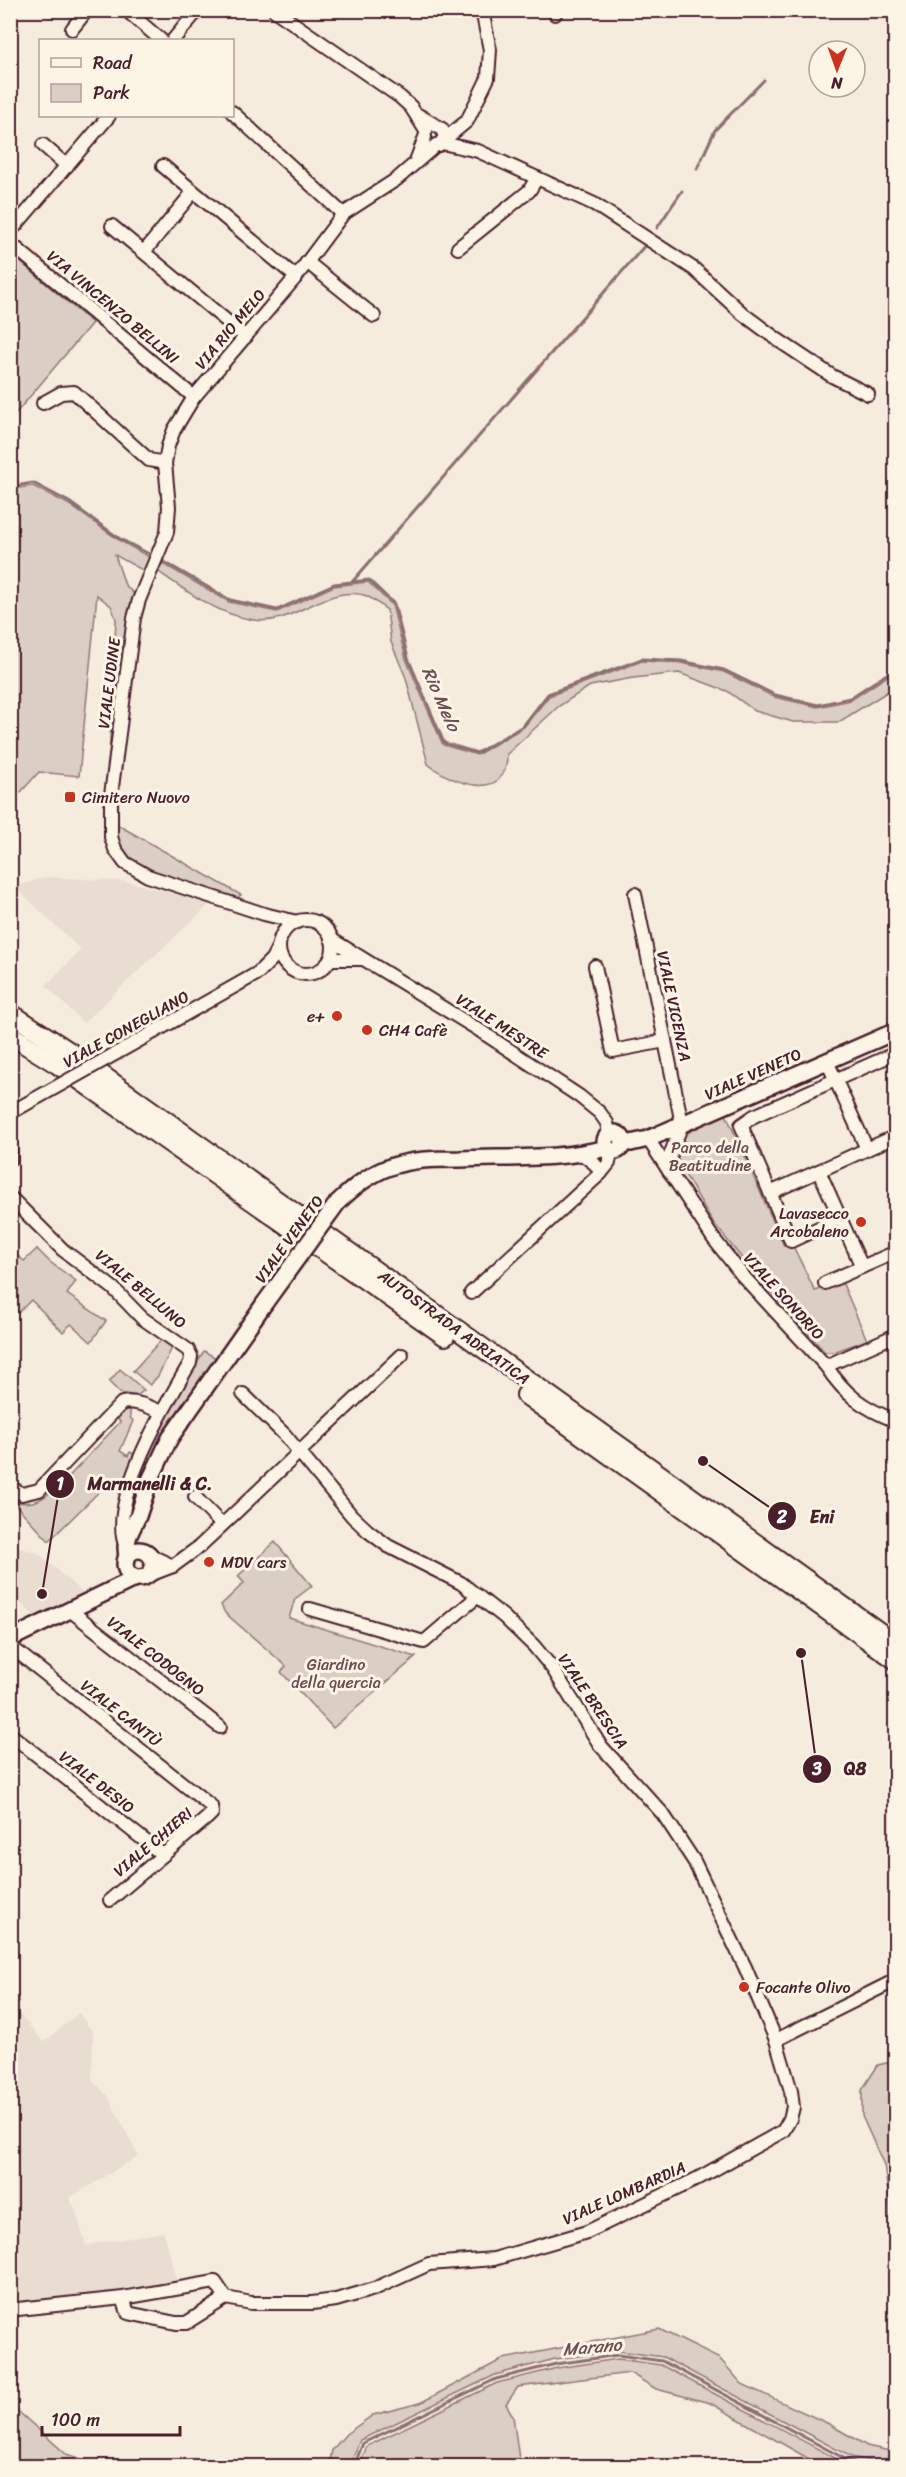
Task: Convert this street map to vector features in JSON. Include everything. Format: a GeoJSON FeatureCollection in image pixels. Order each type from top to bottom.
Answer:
{"type":"FeatureCollection","features":[{"type":"Feature","properties":{"kind":"highway","name":"AUTOSTRADA ADRIATICA"},"geometry":{"type":"LineString","coordinates":[[10,1013],[67,1050],[896,1644]]}},
{"type":"Feature","properties":{"kind":"highway","name":"AUTOSTRADA ADRIATICA"},"geometry":{"type":"LineString","coordinates":[[10,1035],[57,1064],[435,1329],[896,1660]]}},
{"type":"Feature","properties":{"kind":"main road","name":"VIALE VENETO"},"geometry":{"type":"LineString","coordinates":[[100,1597],[118,1577],[133,1547],[138,1516],[150,1480],[170,1438],[338,1202],[365,1179],[403,1163],[582,1154],[613,1143],[631,1143],[648,1139],[896,1031]]}},
{"type":"Feature","properties":{"kind":"main road"},"geometry":{"type":"LineString","coordinates":[[133,1547],[153,1569],[142,1577],[128,1572],[133,1547]]}},
{"type":"Feature","properties":{"kind":"main road","name":"VIALE VENETO"},"geometry":{"type":"LineString","coordinates":[[13,1636],[142,1577]]}},
{"type":"Feature","properties":{"kind":"street"},"geometry":{"type":"LineString","coordinates":[[72,29],[87,10]]}},
{"type":"Feature","properties":{"kind":"street"},"geometry":{"type":"LineString","coordinates":[[126,10],[160,39]]}},
{"type":"Feature","properties":{"kind":"street"},"geometry":{"type":"LineString","coordinates":[[174,39],[198,10]]}},
{"type":"Feature","properties":{"kind":"street"},"geometry":{"type":"LineString","coordinates":[[274,10],[385,86],[411,107],[432,130],[444,131],[441,143]]}},
{"type":"Feature","properties":{"kind":"street"},"geometry":{"type":"LineString","coordinates":[[414,165],[432,130],[467,121],[488,78],[490,50],[482,10]]}},
{"type":"Feature","properties":{"kind":"street"},"geometry":{"type":"LineString","coordinates":[[234,114],[343,214]]}},
{"type":"Feature","properties":{"kind":"street"},"geometry":{"type":"LineString","coordinates":[[10,232],[108,117]]}},
{"type":"Feature","properties":{"kind":"street","name":"VIA RIO MELO"},"geometry":{"type":"LineString","coordinates":[[159,554],[167,532],[169,507],[165,463],[168,446],[174,430],[194,397],[296,277],[343,214],[397,178],[467,121]]}},
{"type":"Feature","properties":{"kind":"street"},"geometry":{"type":"LineString","coordinates":[[432,130],[428,143],[441,143],[478,151],[594,204],[636,229],[694,269],[743,314],[778,340],[832,376],[868,394]]}},
{"type":"Feature","properties":{"kind":"street"},"geometry":{"type":"LineString","coordinates":[[42,146],[67,166]]}},
{"type":"Feature","properties":{"kind":"street"},"geometry":{"type":"LineString","coordinates":[[163,166],[296,277]]}},
{"type":"Feature","properties":{"kind":"street"},"geometry":{"type":"LineString","coordinates":[[458,248],[529,191],[537,178]]}},
{"type":"Feature","properties":{"kind":"street"},"geometry":{"type":"LineString","coordinates":[[144,252],[193,192]]}},
{"type":"Feature","properties":{"kind":"street"},"geometry":{"type":"LineString","coordinates":[[112,226],[246,337]]}},
{"type":"Feature","properties":{"kind":"street","name":"VIA VINCENZO BELLINI"},"geometry":{"type":"LineString","coordinates":[[10,243],[194,397]]}},
{"type":"Feature","properties":{"kind":"street"},"geometry":{"type":"LineString","coordinates":[[307,262],[374,316]]}},
{"type":"Feature","properties":{"kind":"street"},"geometry":{"type":"LineString","coordinates":[[43,403],[61,393],[74,392],[149,460],[165,463]]}},
{"type":"Feature","properties":{"kind":"street","name":"VIALE UDINE"},"geometry":{"type":"LineString","coordinates":[[110,815],[135,618],[139,600],[159,554]]}},
{"type":"Feature","properties":{"kind":"street","name":"VIALE MESTRE"},"geometry":{"type":"LineString","coordinates":[[110,815],[111,837],[125,863],[148,876],[264,914],[297,922],[308,921],[318,924],[326,930],[331,939],[479,1030],[579,1096],[600,1113],[607,1124],[613,1143]]}},
{"type":"Feature","properties":{"kind":"street","name":"VIALE VICENZA"},"geometry":{"type":"LineString","coordinates":[[634,894],[682,1124]]}},
{"type":"Feature","properties":{"kind":"street"},"geometry":{"type":"LineString","coordinates":[[264,914],[281,940],[282,960],[294,971],[304,974],[314,973],[323,968],[330,959],[333,949],[331,939]]}},
{"type":"Feature","properties":{"kind":"street"},"geometry":{"type":"LineString","coordinates":[[281,940],[288,927],[297,922]]}},
{"type":"Feature","properties":{"kind":"street","name":"VIALE CONEGLIANO"},"geometry":{"type":"LineString","coordinates":[[10,1113],[258,973],[272,959],[281,940]]}},
{"type":"Feature","properties":{"kind":"street"},"geometry":{"type":"LineString","coordinates":[[330,959],[363,959]]}},
{"type":"Feature","properties":{"kind":"street"},"geometry":{"type":"LineString","coordinates":[[595,966],[613,1052],[665,1041]]}},
{"type":"Feature","properties":{"kind":"street","name":"VIALE CONEGLIANO"},"geometry":{"type":"LineString","coordinates":[[258,973],[278,969],[294,971]]}},
{"type":"Feature","properties":{"kind":"street"},"geometry":{"type":"LineString","coordinates":[[840,1218],[791,1241],[741,1125],[754,1116],[896,1053]]}},
{"type":"Feature","properties":{"kind":"street"},"geometry":{"type":"LineString","coordinates":[[827,1061],[867,1149]]}},
{"type":"Feature","properties":{"kind":"street"},"geometry":{"type":"LineString","coordinates":[[669,1171],[671,1152],[682,1124]]}},
{"type":"Feature","properties":{"kind":"street"},"geometry":{"type":"LineString","coordinates":[[770,1193],[896,1136]]}},
{"type":"Feature","properties":{"kind":"street","name":"VIALE SONDRIO"},"geometry":{"type":"LineString","coordinates":[[648,1139],[713,1238],[742,1275],[826,1366],[837,1383],[854,1401],[896,1421]]}},
{"type":"Feature","properties":{"kind":"street"},"geometry":{"type":"LineString","coordinates":[[10,1140],[10,1159]]}},
{"type":"Feature","properties":{"kind":"street"},"geometry":{"type":"LineString","coordinates":[[471,1293],[601,1173],[609,1163],[613,1143]]}},
{"type":"Feature","properties":{"kind":"street"},"geometry":{"type":"LineString","coordinates":[[582,1154],[601,1173]]}},
{"type":"Feature","properties":{"kind":"street"},"geometry":{"type":"LineString","coordinates":[[819,1170],[862,1267]]}},
{"type":"Feature","properties":{"kind":"street","name":"VIALE BELLUNO"},"geometry":{"type":"LineString","coordinates":[[10,1197],[63,1250],[106,1281],[142,1318],[188,1350],[191,1356],[190,1364],[161,1412],[140,1459],[126,1501],[133,1547]]}},
{"type":"Feature","properties":{"kind":"street"},"geometry":{"type":"LineString","coordinates":[[825,1283],[896,1252]]}},
{"type":"Feature","properties":{"kind":"street"},"geometry":{"type":"LineString","coordinates":[[826,1366],[896,1335]]}},
{"type":"Feature","properties":{"kind":"street","name":"VIALE VENETO"},"geometry":{"type":"LineString","coordinates":[[142,1577],[173,1566],[185,1559],[402,1355]]}},
{"type":"Feature","properties":{"kind":"street","name":"VIALE BRESCIA"},"geometry":{"type":"LineString","coordinates":[[243,1394],[299,1451],[352,1516],[368,1531],[388,1546],[461,1583],[534,1646],[553,1669],[600,1745],[663,1814],[694,1861],[740,1957],[776,2040],[791,2091],[793,2107],[783,2131]]}},
{"type":"Feature","properties":{"kind":"street"},"geometry":{"type":"LineString","coordinates":[[10,1487],[22,1494],[39,1490],[122,1403],[138,1404],[161,1412]]}},
{"type":"Feature","properties":{"kind":"street"},"geometry":{"type":"LineString","coordinates":[[195,1497],[222,1525]]}},
{"type":"Feature","properties":{"kind":"street"},"geometry":{"type":"LineString","coordinates":[[133,1547],[173,1566]]}},
{"type":"Feature","properties":{"kind":"street"},"geometry":{"type":"LineString","coordinates":[[310,1609],[424,1642],[478,1596]]}},
{"type":"Feature","properties":{"kind":"street","name":"VIALE CODOGNO"},"geometry":{"type":"LineString","coordinates":[[71,1611],[220,1727]]}},
{"type":"Feature","properties":{"kind":"street","name":"VIALE CANTÙ"},"geometry":{"type":"LineString","coordinates":[[13,1636],[211,1806]]}},
{"type":"Feature","properties":{"kind":"street","name":"VIALE DESIO"},"geometry":{"type":"LineString","coordinates":[[10,1734],[163,1855]]}},
{"type":"Feature","properties":{"kind":"street","name":"VIALE CHIERI"},"geometry":{"type":"LineString","coordinates":[[110,1900],[207,1818],[212,1813],[211,1806]]}},
{"type":"Feature","properties":{"kind":"street"},"geometry":{"type":"LineString","coordinates":[[776,2040],[896,1980]]}},
{"type":"Feature","properties":{"kind":"street","name":"VIALE LOMBARDIA"},"geometry":{"type":"LineString","coordinates":[[10,2312],[18,2309],[123,2298],[215,2282],[226,2298],[251,2303],[312,2303],[336,2300],[374,2289],[429,2264],[494,2259],[576,2235],[697,2179],[783,2131]]}},
{"type":"Feature","properties":{"kind":"street"},"geometry":{"type":"LineString","coordinates":[[123,2298],[128,2313],[186,2323],[226,2298]]}},
{"type":"Feature","properties":{"kind":"shaded area"},"geometry":{"type":"Polygon","coordinates":[[[46,877],[124,881],[212,902],[83,1023],[46,985],[81,950],[15,887],[46,877]]]}},
{"type":"Feature","properties":{"kind":"shaded area"},"geometry":{"type":"Polygon","coordinates":[[[10,1545],[38,1553],[86,1596],[41,1622],[11,1594],[10,1545]]]}},
{"type":"Feature","properties":{"kind":"shaded area"},"geometry":{"type":"Polygon","coordinates":[[[15,2009],[44,2042],[79,2013],[93,2032],[92,2080],[108,2096],[138,2156],[70,2198],[86,2245],[164,2232],[177,2281],[122,2292],[11,2305],[10,2013],[15,2009]]]}},
{"type":"Feature","properties":{"kind":"green space"},"geometry":{"type":"Polygon","coordinates":[[[11,254],[92,323],[10,419],[11,254]]]}},
{"type":"Feature","properties":{"kind":"green space"},"geometry":{"type":"Polygon","coordinates":[[[33,486],[68,504],[119,540],[151,558],[144,571],[115,555],[125,585],[134,594],[128,621],[108,779],[116,619],[111,606],[97,595],[79,776],[39,772],[11,803],[11,489],[33,486]]]}},
{"type":"Feature","properties":{"kind":"green space"},"geometry":{"type":"Polygon","coordinates":[[[160,562],[229,602],[277,612],[334,586],[368,582],[392,605],[406,659],[443,745],[477,755],[524,727],[549,696],[642,661],[681,663],[724,672],[774,697],[818,707],[851,700],[895,671],[895,687],[839,722],[793,722],[755,711],[727,691],[679,673],[590,686],[559,706],[507,754],[505,770],[498,779],[489,784],[464,783],[428,764],[406,678],[391,642],[387,610],[376,601],[364,595],[349,593],[321,600],[282,618],[268,621],[254,620],[227,613],[190,593],[156,570],[160,562]]]}},
{"type":"Feature","properties":{"kind":"green space"},"geometry":{"type":"Polygon","coordinates":[[[118,825],[241,895],[237,898],[229,897],[178,882],[141,866],[127,854],[119,841],[118,825]]]}},
{"type":"Feature","properties":{"kind":"green space","name":"Parco della Beatitudine"},"geometry":{"type":"Polygon","coordinates":[[[725,1112],[784,1246],[793,1246],[815,1291],[842,1282],[867,1340],[833,1352],[825,1352],[760,1281],[713,1222],[684,1173],[678,1173],[675,1161],[680,1141],[695,1127],[725,1112]]]}},
{"type":"Feature","properties":{"kind":"green space"},"geometry":{"type":"Polygon","coordinates":[[[37,1249],[50,1262],[76,1281],[67,1294],[106,1321],[91,1342],[71,1324],[63,1332],[31,1300],[18,1313],[11,1305],[11,1250],[24,1261],[37,1249]]]}},
{"type":"Feature","properties":{"kind":"green space"},"geometry":{"type":"Polygon","coordinates":[[[162,1339],[172,1348],[158,1376],[150,1385],[133,1371],[162,1339]]]}},
{"type":"Feature","properties":{"kind":"green space"},"geometry":{"type":"Polygon","coordinates":[[[204,1351],[216,1358],[130,1529],[126,1522],[141,1466],[172,1402],[204,1351]]]}},
{"type":"Feature","properties":{"kind":"green space"},"geometry":{"type":"Polygon","coordinates":[[[120,1369],[144,1390],[137,1396],[120,1393],[109,1382],[120,1369]]]}},
{"type":"Feature","properties":{"kind":"green space"},"geometry":{"type":"Polygon","coordinates":[[[125,1410],[130,1410],[130,1417],[133,1421],[120,1451],[128,1456],[130,1452],[134,1454],[126,1483],[113,1478],[49,1541],[11,1500],[25,1503],[37,1501],[48,1495],[58,1485],[60,1486],[120,1422],[118,1419],[125,1410]]]}},
{"type":"Feature","properties":{"kind":"green space","name":"Giardino della quercia"},"geometry":{"type":"Polygon","coordinates":[[[275,1542],[312,1586],[295,1599],[289,1618],[416,1657],[333,1728],[281,1672],[286,1666],[225,1613],[221,1605],[244,1583],[238,1576],[275,1542]]]}},
{"type":"Feature","properties":{"kind":"green space"},"geometry":{"type":"Polygon","coordinates":[[[896,2061],[895,2284],[890,2264],[890,2205],[884,2165],[862,2116],[862,2090],[878,2065],[896,2061]]]}},
{"type":"Feature","properties":{"kind":"green space"},"geometry":{"type":"Polygon","coordinates":[[[659,2329],[720,2359],[742,2384],[829,2424],[867,2446],[895,2452],[895,2466],[851,2457],[663,2357],[618,2351],[555,2359],[495,2375],[360,2440],[350,2466],[329,2466],[332,2450],[346,2434],[373,2415],[420,2403],[503,2359],[659,2329]]]}},
{"type":"Feature","properties":{"kind":"green space"},"geometry":{"type":"Polygon","coordinates":[[[618,2359],[661,2365],[848,2465],[856,2466],[818,2464],[710,2403],[656,2389],[630,2373],[518,2387],[506,2404],[513,2416],[520,2466],[359,2466],[367,2446],[497,2383],[557,2368],[618,2359]]]}},
{"type":"Feature","properties":{"kind":"green space"},"geometry":{"type":"Polygon","coordinates":[[[11,2405],[66,2454],[104,2466],[11,2466],[11,2405]]]}},
{"type":"Feature","properties":{"kind":"waterway"},"geometry":{"type":"LineString","coordinates":[[697,169],[715,130],[764,80]]}},
{"type":"Feature","properties":{"kind":"waterway"},"geometry":{"type":"LineString","coordinates":[[657,228],[682,191]]}},
{"type":"Feature","properties":{"kind":"waterway"},"geometry":{"type":"LineString","coordinates":[[353,581],[647,243]]}},
{"type":"Feature","properties":{"kind":"waterway","name":"Rio Melo"},"geometry":{"type":"LineString","coordinates":[[10,487],[33,483],[69,502],[120,539],[153,556]]}},
{"type":"Feature","properties":{"kind":"waterway","name":"Rio Melo"},"geometry":{"type":"LineString","coordinates":[[159,559],[230,600],[277,610],[334,584],[369,580],[394,604],[408,658],[444,743],[477,753],[523,726],[548,694],[642,659],[681,661],[724,670],[775,695],[818,705],[850,698],[896,668]]}},
{"type":"Feature","properties":{"kind":"waterway","name":"Marano"},"geometry":{"type":"LineString","coordinates":[[354,2466],[363,2443],[496,2379],[556,2364],[618,2355],[662,2361],[849,2461],[875,2466]]}},
{"type":"Feature","properties":{"kind":"place","name":"Cimitero Nuovo"},"geometry":{"type":"Point","coordinates":[70,797]}},
{"type":"Feature","properties":{"kind":"place","name":"e+"},"geometry":{"type":"Point","coordinates":[337,1016]}},
{"type":"Feature","properties":{"kind":"place","name":"CH4 Cafè"},"geometry":{"type":"Point","coordinates":[367,1030]}},
{"type":"Feature","properties":{"kind":"place","name":"Lavasecco Arcobaleno"},"geometry":{"type":"Point","coordinates":[861,1222]}},
{"type":"Feature","properties":{"kind":"place","name":"Eni"},"geometry":{"type":"Point","coordinates":[703,1461]}},
{"type":"Feature","properties":{"kind":"place","name":"MDV cars"},"geometry":{"type":"Point","coordinates":[209,1562]}},
{"type":"Feature","properties":{"kind":"place","name":"Marmanelli & C."},"geometry":{"type":"Point","coordinates":[42,1594]}},
{"type":"Feature","properties":{"kind":"place","name":"Q8"},"geometry":{"type":"Point","coordinates":[801,1653]}},
{"type":"Feature","properties":{"kind":"place","name":"Focante Olivo"},"geometry":{"type":"Point","coordinates":[744,1987]}}]}
